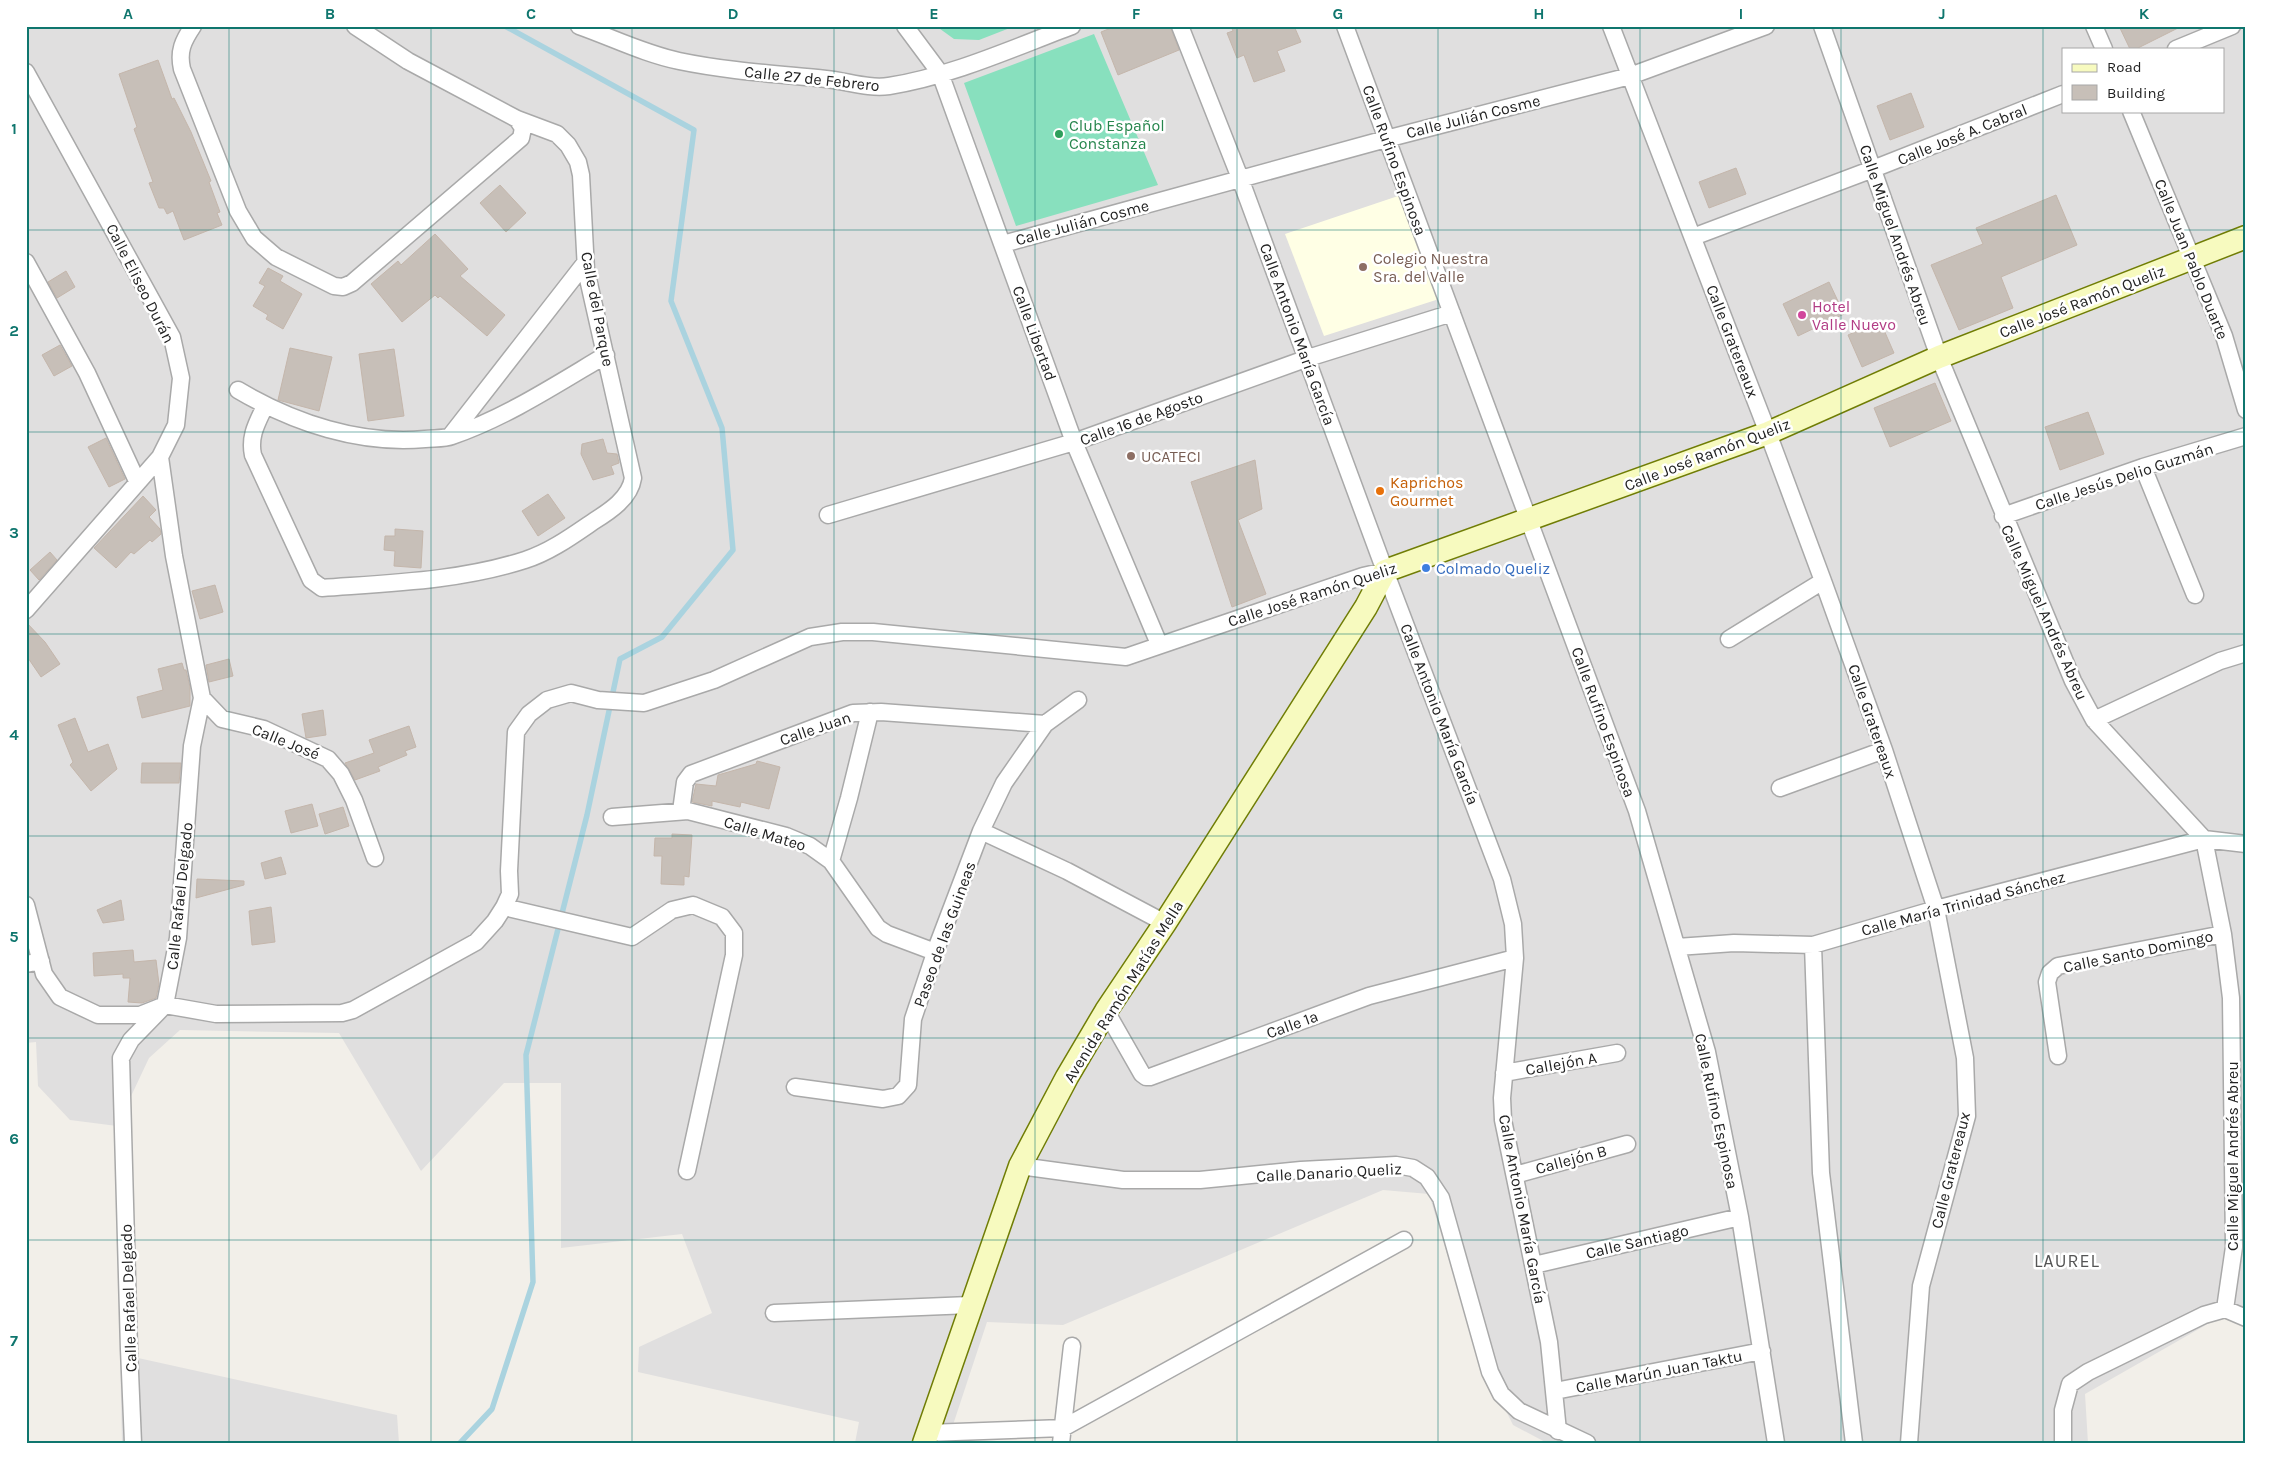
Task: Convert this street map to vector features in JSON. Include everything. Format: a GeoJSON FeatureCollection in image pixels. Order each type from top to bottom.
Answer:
{"type":"FeatureCollection","features":[{"type":"Feature","properties":{"kind":"street"},"geometry":{"type":"LineString","coordinates":[[193,26],[184,39],[179,54],[182,69],[238,211],[254,238],[276,257],[334,286],[343,287],[352,283],[521,138],[523,128],[517,118]]}},
{"type":"Feature","properties":{"kind":"street","name":"Calle del Parque"},"geometry":{"type":"LineString","coordinates":[[265,406],[253,432],[250,444],[253,455],[311,580],[322,588],[419,581],[470,574],[526,560],[565,541],[604,514],[629,493],[633,478],[585,263],[581,175],[578,162],[568,145],[556,134],[517,118],[408,61],[355,26]]}},
{"type":"Feature","properties":{"kind":"street","name":"Calle 27 de Febrero"},"geometry":{"type":"LineString","coordinates":[[579,26],[653,54],[678,61],[732,70],[828,79],[869,87],[888,86],[940,73],[1072,26]]}},
{"type":"Feature","properties":{"kind":"street","name":"Calle Libertad"},"geometry":{"type":"LineString","coordinates":[[905,26],[940,73],[1074,442],[1159,644]]}},
{"type":"Feature","properties":{"kind":"street","name":"Calle Antonio María García"},"geometry":{"type":"LineString","coordinates":[[1180,26],[1308,358],[1385,571],[1502,879],[1513,924],[1515,958],[1504,1073],[1503,1120],[1549,1342],[1558,1430]]}},
{"type":"Feature","properties":{"kind":"street","name":"Calle Rufino Espinosa"},"geometry":{"type":"LineString","coordinates":[[1345,26],[1637,811],[1707,1052],[1740,1217],[1776,1443]]}},
{"type":"Feature","properties":{"kind":"street","name":"Calle Gratereaux"},"geometry":{"type":"LineString","coordinates":[[1611,26],[1823,581],[1884,750],[1936,909],[1965,1058],[1967,1116],[1921,1286],[1909,1443]]}},
{"type":"Feature","properties":{"kind":"street","name":"Calle Julián Cosme"},"geometry":{"type":"LineString","coordinates":[[1003,244],[1240,178],[1630,76],[1766,26]]}},
{"type":"Feature","properties":{"kind":"street","name":"Calle Miguel Andrés Abreu"},"geometry":{"type":"LineString","coordinates":[[1822,26],[1939,357],[2003,516],[2073,681],[2094,720],[2204,839],[2223,934],[2231,998],[2234,1247],[2225,1309]]}},
{"type":"Feature","properties":{"kind":"street"},"geometry":{"type":"LineString","coordinates":[[2094,26],[2104,48]]}},
{"type":"Feature","properties":{"kind":"street"},"geometry":{"type":"LineString","coordinates":[[2178,48],[2232,26]]}},
{"type":"Feature","properties":{"kind":"street","name":"Calle Eliseo Durán"},"geometry":{"type":"LineString","coordinates":[[26,72],[172,336],[181,378],[176,426],[160,457],[26,610]]}},
{"type":"Feature","properties":{"kind":"street","name":"Calle José A. Cabral"},"geometry":{"type":"LineString","coordinates":[[1693,237],[2062,94]]}},
{"type":"Feature","properties":{"kind":"street","name":"Calle Juan Pablo Duarte"},"geometry":{"type":"LineString","coordinates":[[2132,112],[2224,336],[2246,410]]}},
{"type":"Feature","properties":{"kind":"street","name":"Calle José Ramón Queliz"},"geometry":{"type":"LineString","coordinates":[[1159,644],[1363,576],[1385,571],[1768,433],[1939,357],[2246,237]]}},
{"type":"Feature","properties":{"kind":"street"},"geometry":{"type":"LineString","coordinates":[[26,262],[87,373],[138,481]]}},
{"type":"Feature","properties":{"kind":"street"},"geometry":{"type":"LineString","coordinates":[[450,437],[585,263]]}},
{"type":"Feature","properties":{"kind":"street","name":"Calle 16 de Agosto"},"geometry":{"type":"LineString","coordinates":[[828,515],[1074,442],[1308,358],[1452,313]]}},
{"type":"Feature","properties":{"kind":"street"},"geometry":{"type":"LineString","coordinates":[[238,390],[265,406],[349,436],[401,442],[450,437],[514,408],[606,355]]}},
{"type":"Feature","properties":{"kind":"street","name":"Calle Jesús Delio Guzmán"},"geometry":{"type":"LineString","coordinates":[[2003,516],[2143,467],[2246,436]]}},
{"type":"Feature","properties":{"kind":"street","name":"Calle Rafael Delgado"},"geometry":{"type":"LineString","coordinates":[[133,1443],[121,1058],[131,1040],[165,1005],[178,938],[192,746],[202,698],[174,556],[160,457]]}},
{"type":"Feature","properties":{"kind":"street"},"geometry":{"type":"LineString","coordinates":[[2143,467],[2195,595]]}},
{"type":"Feature","properties":{"kind":"street","name":"Avenida Ramón Matías Mella"},"geometry":{"type":"LineString","coordinates":[[926,1438],[970,1305],[1020,1166],[1106,1011],[1165,923],[1366,607],[1385,571]]}},
{"type":"Feature","properties":{"kind":"street"},"geometry":{"type":"LineString","coordinates":[[1729,639],[1823,581]]}},
{"type":"Feature","properties":{"kind":"street"},"geometry":{"type":"LineString","coordinates":[[28,914],[34,962],[60,998],[98,1014],[140,1015],[165,1005],[216,1014],[342,1013],[353,1010],[476,942],[495,921],[510,894],[509,871],[516,732],[529,714],[548,700],[571,693],[598,700],[644,703],[714,680],[810,637],[842,632],[874,632],[1126,657],[1159,644]]}},
{"type":"Feature","properties":{"kind":"street"},"geometry":{"type":"LineString","coordinates":[[2094,720],[2220,661],[2246,653]]}},
{"type":"Feature","properties":{"kind":"street","name":"Calle José"},"geometry":{"type":"LineString","coordinates":[[202,698],[222,719],[264,729],[328,759],[341,774],[354,800],[375,858]]}},
{"type":"Feature","properties":{"kind":"street","name":"Paseo de las Guineas"},"geometry":{"type":"LineString","coordinates":[[795,1087],[883,1099],[898,1096],[908,1084],[913,1019],[935,952],[981,831],[1004,783],[1045,724],[1078,700]]}},
{"type":"Feature","properties":{"kind":"street"},"geometry":{"type":"LineString","coordinates":[[831,861],[870,712]]}},
{"type":"Feature","properties":{"kind":"street","name":"Calle Juan"},"geometry":{"type":"LineString","coordinates":[[681,811],[685,782],[691,774],[853,713],[870,712],[1045,724]]}},
{"type":"Feature","properties":{"kind":"street"},"geometry":{"type":"LineString","coordinates":[[1780,788],[1884,750]]}},
{"type":"Feature","properties":{"kind":"street","name":"Calle Mateo"},"geometry":{"type":"LineString","coordinates":[[612,816],[688,811],[786,836],[810,846],[831,861],[878,928],[887,934],[935,952]]}},
{"type":"Feature","properties":{"kind":"street"},"geometry":{"type":"LineString","coordinates":[[981,831],[1067,871],[1165,923]]}},
{"type":"Feature","properties":{"kind":"street","name":"Calle María Trinidad Sánchez"},"geometry":{"type":"LineString","coordinates":[[1677,947],[1734,943],[1813,945],[1936,909],[2204,839],[2246,844]]}},
{"type":"Feature","properties":{"kind":"street"},"geometry":{"type":"LineString","coordinates":[[504,907],[632,937],[672,910],[692,905],[722,917],[734,933],[734,954],[687,1171]]}},
{"type":"Feature","properties":{"kind":"street","name":"Calle Santo Domingo"},"geometry":{"type":"LineString","coordinates":[[2058,1056],[2047,982],[2050,973],[2058,966],[2223,934]]}},
{"type":"Feature","properties":{"kind":"street"},"geometry":{"type":"LineString","coordinates":[[1813,945],[1821,1173],[1854,1443]]}},
{"type":"Feature","properties":{"kind":"street","name":"Calle 1ª"},"geometry":{"type":"LineString","coordinates":[[1106,1011],[1142,1074],[1150,1077],[1369,996],[1515,958]]}},
{"type":"Feature","properties":{"kind":"street","name":"Callejón A"},"geometry":{"type":"LineString","coordinates":[[1504,1073],[1617,1053]]}},
{"type":"Feature","properties":{"kind":"street","name":"Callejón B"},"geometry":{"type":"LineString","coordinates":[[1515,1175],[1627,1144]]}},
{"type":"Feature","properties":{"kind":"street","name":"Calle Danario Queliz"},"geometry":{"type":"LineString","coordinates":[[1020,1166],[1114,1179],[1142,1180],[1200,1180],[1301,1170],[1396,1165],[1413,1168],[1427,1177],[1441,1198],[1490,1372],[1501,1394],[1519,1410],[1587,1443]]}},
{"type":"Feature","properties":{"kind":"street","name":"Calle Santiago"},"geometry":{"type":"LineString","coordinates":[[1534,1265],[1740,1217]]}},
{"type":"Feature","properties":{"kind":"street"},"geometry":{"type":"LineString","coordinates":[[926,1438],[1062,1435],[1404,1240]]}},
{"type":"Feature","properties":{"kind":"street"},"geometry":{"type":"LineString","coordinates":[[774,1313],[970,1305]]}},
{"type":"Feature","properties":{"kind":"street"},"geometry":{"type":"LineString","coordinates":[[2063,1443],[2063,1410],[2070,1384],[2088,1372],[2204,1315],[2225,1309],[2246,1318]]}},
{"type":"Feature","properties":{"kind":"street"},"geometry":{"type":"LineString","coordinates":[[1062,1435],[1072,1346]]}},
{"type":"Feature","properties":{"kind":"street","name":"Calle Marún Juan Taktu"},"geometry":{"type":"LineString","coordinates":[[1555,1391],[1762,1351]]}},
{"type":"Feature","properties":{"kind":"shaded area"},"geometry":{"type":"Polygon","coordinates":[[[26,26],[2246,26],[2246,1320],[2227,1313],[2085,1394],[2088,1443],[1547,1443],[1513,1425],[1476,1350],[1429,1194],[1383,1190],[1063,1325],[987,1322],[947,1443],[855,1443],[859,1422],[638,1372],[639,1347],[712,1313],[682,1234],[561,1248],[561,1083],[504,1083],[421,1171],[339,1033],[180,1030],[149,1058],[117,1126],[70,1120],[38,1086],[36,1042],[26,1043],[26,26]]]}},
{"type":"Feature","properties":{"kind":"shaded area","name":"Colegio Nuestra Sra. del Valle"},"geometry":{"type":"Polygon","coordinates":[[[1401,195],[1439,299],[1324,336],[1285,234],[1401,195]]]}},
{"type":"Feature","properties":{"kind":"shaded area"},"geometry":{"type":"Polygon","coordinates":[[[120,1354],[397,1415],[399,1443],[122,1443],[120,1354]]]}},
{"type":"Feature","properties":{"kind":"green space"},"geometry":{"type":"Polygon","coordinates":[[[936,26],[1015,26],[979,40],[954,39],[936,26]]]}},
{"type":"Feature","properties":{"kind":"green space","name":"Club Español Constanza"},"geometry":{"type":"Polygon","coordinates":[[[1094,34],[1158,185],[1016,226],[964,83],[1094,34]]]}},
{"type":"Feature","properties":{"kind":"building"},"geometry":{"type":"Polygon","coordinates":[[[1116,26],[1170,26],[1179,50],[1118,75],[1101,32],[1116,26]]]}},
{"type":"Feature","properties":{"kind":"building"},"geometry":{"type":"Polygon","coordinates":[[[1231,26],[1294,26],[1301,42],[1277,51],[1285,71],[1254,82],[1244,55],[1237,58],[1227,33],[1233,31],[1231,26]]]}},
{"type":"Feature","properties":{"kind":"building"},"geometry":{"type":"Polygon","coordinates":[[[2119,26],[2182,26],[2138,48],[2130,48],[2119,26]]]}},
{"type":"Feature","properties":{"kind":"building"},"geometry":{"type":"Polygon","coordinates":[[[158,60],[172,99],[174,98],[191,132],[211,181],[209,182],[220,212],[217,213],[222,225],[184,240],[173,211],[167,214],[164,208],[159,208],[149,183],[153,182],[134,129],[137,127],[119,74],[158,60]]]}},
{"type":"Feature","properties":{"kind":"building"},"geometry":{"type":"Polygon","coordinates":[[[1911,93],[1924,127],[1890,140],[1877,106],[1911,93]]]}},
{"type":"Feature","properties":{"kind":"building"},"geometry":{"type":"Polygon","coordinates":[[[1736,168],[1746,194],[1709,208],[1699,182],[1736,168]]]}},
{"type":"Feature","properties":{"kind":"building"},"geometry":{"type":"Polygon","coordinates":[[[500,185],[526,213],[506,232],[480,203],[500,185]]]}},
{"type":"Feature","properties":{"kind":"building"},"geometry":{"type":"Polygon","coordinates":[[[2056,195],[2077,245],[2001,277],[2013,308],[1959,330],[1931,265],[1983,244],[1976,228],[2056,195]]]}},
{"type":"Feature","properties":{"kind":"building"},"geometry":{"type":"Polygon","coordinates":[[[435,234],[468,269],[460,276],[505,315],[487,336],[440,296],[438,298],[435,295],[402,322],[371,284],[398,261],[401,265],[435,234]]]}},
{"type":"Feature","properties":{"kind":"building"},"geometry":{"type":"Polygon","coordinates":[[[268,268],[283,276],[280,281],[302,294],[283,329],[266,319],[268,315],[253,306],[265,286],[259,283],[268,268]]]}},
{"type":"Feature","properties":{"kind":"building"},"geometry":{"type":"Polygon","coordinates":[[[66,271],[75,287],[57,298],[48,282],[66,271]]]}},
{"type":"Feature","properties":{"kind":"building"},"geometry":{"type":"Polygon","coordinates":[[[1829,282],[1844,314],[1798,336],[1783,304],[1829,282]]]}},
{"type":"Feature","properties":{"kind":"building"},"geometry":{"type":"Polygon","coordinates":[[[1880,321],[1894,353],[1862,367],[1848,335],[1880,321]]]}},
{"type":"Feature","properties":{"kind":"building"},"geometry":{"type":"Polygon","coordinates":[[[60,345],[72,366],[54,376],[42,355],[60,345]]]}},
{"type":"Feature","properties":{"kind":"building"},"geometry":{"type":"Polygon","coordinates":[[[290,348],[332,357],[319,411],[278,400],[290,348]]]}},
{"type":"Feature","properties":{"kind":"building"},"geometry":{"type":"Polygon","coordinates":[[[394,349],[404,416],[368,421],[359,354],[394,349]]]}},
{"type":"Feature","properties":{"kind":"building"},"geometry":{"type":"Polygon","coordinates":[[[1935,383],[1951,421],[1890,447],[1874,408],[1935,383]]]}},
{"type":"Feature","properties":{"kind":"building"},"geometry":{"type":"Polygon","coordinates":[[[2088,412],[2104,454],[2060,470],[2045,427],[2088,412]]]}},
{"type":"Feature","properties":{"kind":"building"},"geometry":{"type":"Polygon","coordinates":[[[106,438],[125,479],[109,487],[88,447],[106,438]]]}},
{"type":"Feature","properties":{"kind":"building"},"geometry":{"type":"Polygon","coordinates":[[[603,439],[607,453],[617,454],[619,463],[611,466],[614,474],[593,480],[581,454],[582,444],[603,439]]]}},
{"type":"Feature","properties":{"kind":"building"},"geometry":{"type":"Polygon","coordinates":[[[1255,460],[1262,509],[1238,520],[1266,594],[1232,607],[1191,482],[1255,460]]]}},
{"type":"Feature","properties":{"kind":"building"},"geometry":{"type":"Polygon","coordinates":[[[548,494],[565,518],[538,536],[522,511],[548,494]]]}},
{"type":"Feature","properties":{"kind":"building"},"geometry":{"type":"Polygon","coordinates":[[[143,496],[156,510],[149,517],[160,529],[161,534],[152,542],[150,540],[134,554],[131,552],[116,568],[94,548],[143,496]]]}},
{"type":"Feature","properties":{"kind":"building"},"geometry":{"type":"Polygon","coordinates":[[[395,529],[423,531],[421,568],[394,566],[395,551],[384,550],[385,536],[395,536],[395,529]]]}},
{"type":"Feature","properties":{"kind":"building"},"geometry":{"type":"Polygon","coordinates":[[[50,552],[57,560],[39,580],[30,570],[50,552]]]}},
{"type":"Feature","properties":{"kind":"building"},"geometry":{"type":"Polygon","coordinates":[[[215,585],[223,612],[200,619],[192,591],[215,585]]]}},
{"type":"Feature","properties":{"kind":"building"},"geometry":{"type":"Polygon","coordinates":[[[26,622],[45,642],[60,664],[41,677],[26,655],[26,622]]]}},
{"type":"Feature","properties":{"kind":"building"},"geometry":{"type":"Polygon","coordinates":[[[229,659],[233,676],[209,682],[206,665],[229,659]]]}},
{"type":"Feature","properties":{"kind":"building"},"geometry":{"type":"Polygon","coordinates":[[[182,663],[184,670],[186,670],[190,687],[190,706],[142,718],[137,697],[163,690],[158,669],[182,663]]]}},
{"type":"Feature","properties":{"kind":"building"},"geometry":{"type":"Polygon","coordinates":[[[323,710],[326,735],[306,738],[302,714],[323,710]]]}},
{"type":"Feature","properties":{"kind":"building"},"geometry":{"type":"Polygon","coordinates":[[[75,718],[88,752],[108,744],[117,769],[91,791],[70,765],[73,762],[58,725],[75,718]]]}},
{"type":"Feature","properties":{"kind":"building"},"geometry":{"type":"Polygon","coordinates":[[[409,726],[416,747],[405,751],[407,755],[378,767],[380,771],[355,780],[345,763],[374,753],[369,740],[409,726]]]}},
{"type":"Feature","properties":{"kind":"building"},"geometry":{"type":"Polygon","coordinates":[[[757,761],[780,767],[769,809],[741,802],[740,807],[712,801],[712,806],[692,802],[696,784],[716,786],[718,775],[756,764],[757,761]]]}},
{"type":"Feature","properties":{"kind":"building"},"geometry":{"type":"Polygon","coordinates":[[[142,763],[181,763],[179,783],[141,783],[142,763]]]}},
{"type":"Feature","properties":{"kind":"building"},"geometry":{"type":"Polygon","coordinates":[[[312,804],[318,826],[291,833],[285,811],[312,804]]]}},
{"type":"Feature","properties":{"kind":"building"},"geometry":{"type":"Polygon","coordinates":[[[343,807],[349,826],[325,834],[319,814],[343,807]]]}},
{"type":"Feature","properties":{"kind":"building"},"geometry":{"type":"Polygon","coordinates":[[[672,834],[692,835],[689,877],[684,876],[684,885],[661,884],[662,856],[654,856],[655,838],[672,838],[672,834]]]}},
{"type":"Feature","properties":{"kind":"building"},"geometry":{"type":"Polygon","coordinates":[[[281,857],[286,874],[265,879],[261,863],[281,857]]]}},
{"type":"Feature","properties":{"kind":"building"},"geometry":{"type":"Polygon","coordinates":[[[197,879],[244,881],[244,885],[196,898],[197,879]]]}},
{"type":"Feature","properties":{"kind":"building"},"geometry":{"type":"Polygon","coordinates":[[[121,900],[124,920],[103,923],[97,910],[121,900]]]}},
{"type":"Feature","properties":{"kind":"building"},"geometry":{"type":"Polygon","coordinates":[[[271,907],[275,942],[252,945],[249,911],[271,907]]]}},
{"type":"Feature","properties":{"kind":"building"},"geometry":{"type":"Polygon","coordinates":[[[133,950],[134,962],[156,960],[159,984],[156,998],[142,1003],[128,1002],[130,978],[123,978],[123,974],[94,976],[93,953],[133,950]]]}},
{"type":"Feature","properties":{"kind":"waterway"},"geometry":{"type":"LineString","coordinates":[[460,1443],[492,1409],[533,1282],[526,1055],[587,815],[620,659],[662,637],[733,550],[722,428],[671,301],[694,130],[505,26]]}},
{"type":"Feature","properties":{"kind":"place","name":"Club Español Constanza"},"geometry":{"type":"Point","coordinates":[1059,134]}},
{"type":"Feature","properties":{"kind":"place","name":"Colegio Nuestra Sra. del Valle"},"geometry":{"type":"Point","coordinates":[1363,267]}},
{"type":"Feature","properties":{"kind":"place","name":"Hotel Valle Nuevo"},"geometry":{"type":"Point","coordinates":[1802,315]}},
{"type":"Feature","properties":{"kind":"place","name":"UCATECI"},"geometry":{"type":"Point","coordinates":[1131,456]}},
{"type":"Feature","properties":{"kind":"place","name":"Kaprichos Gourmet"},"geometry":{"type":"Point","coordinates":[1380,491]}},
{"type":"Feature","properties":{"kind":"place","name":"Colmado Queliz"},"geometry":{"type":"Point","coordinates":[1426,568]}},
{"type":"Feature","properties":{"kind":"district","name":"LAUREL"},"geometry":{"type":"Point","coordinates":[2067,1261]}}]}
